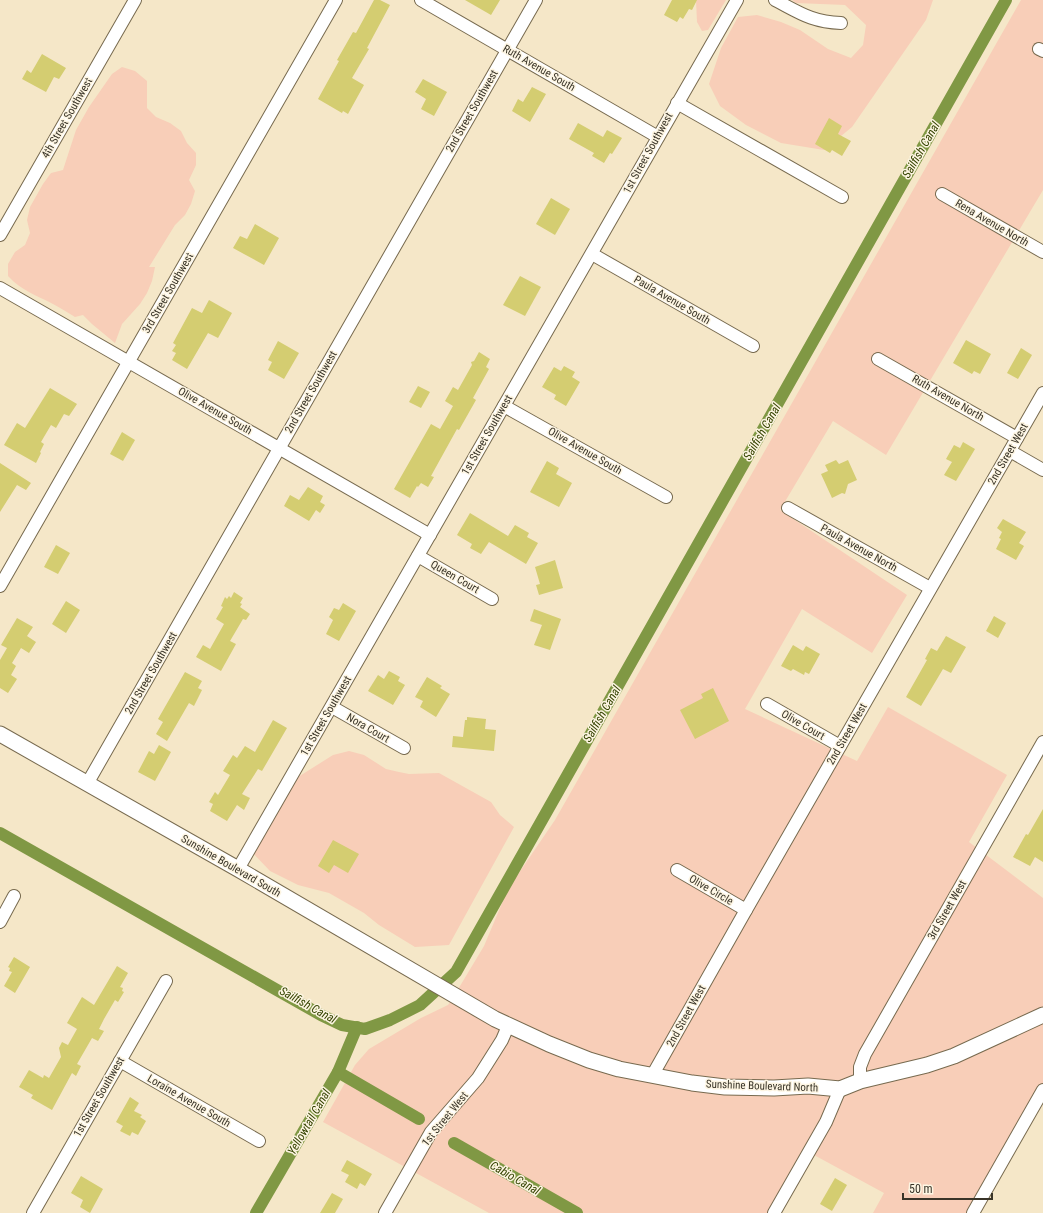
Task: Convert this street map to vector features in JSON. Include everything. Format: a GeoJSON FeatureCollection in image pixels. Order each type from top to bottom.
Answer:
{"type":"FeatureCollection","features":[{"type":"Feature","properties":{"kind":"street","name":"4th Street Southwest"},"geometry":{"type":"LineString","coordinates":[[0,235],[134,0]]}},
{"type":"Feature","properties":{"kind":"street","name":"3rd Street Southwest"},"geometry":{"type":"LineString","coordinates":[[0,586],[336,0]]}},
{"type":"Feature","properties":{"kind":"street","name":"Ruth Avenue South"},"geometry":{"type":"LineString","coordinates":[[421,0],[658,136]]}},
{"type":"Feature","properties":{"kind":"street","name":"2nd Street Southwest"},"geometry":{"type":"LineString","coordinates":[[87,784],[536,0]]}},
{"type":"Feature","properties":{"kind":"street","name":"1st Street Southwest"},"geometry":{"type":"LineString","coordinates":[[238,870],[737,0]]}},
{"type":"Feature","properties":{"kind":"street"},"geometry":{"type":"LineString","coordinates":[[775,0],[812,19],[841,23]]}},
{"type":"Feature","properties":{"kind":"street"},"geometry":{"type":"LineString","coordinates":[[677,103],[842,198]]}},
{"type":"Feature","properties":{"kind":"street","name":"Rena Avenue North"},"geometry":{"type":"LineString","coordinates":[[942,194],[1043,252]]}},
{"type":"Feature","properties":{"kind":"street","name":"Paula Avenue South"},"geometry":{"type":"LineString","coordinates":[[592,254],[753,346]]}},
{"type":"Feature","properties":{"kind":"street","name":"Olive Avenue South"},"geometry":{"type":"LineString","coordinates":[[0,288],[430,535]]}},
{"type":"Feature","properties":{"kind":"street","name":"Ruth Avenue North"},"geometry":{"type":"LineString","coordinates":[[878,359],[1017,438]]}},
{"type":"Feature","properties":{"kind":"street","name":"2nd Street West"},"geometry":{"type":"LineString","coordinates":[[652,1076],[1043,393]]}},
{"type":"Feature","properties":{"kind":"street","name":"Olive Avenue South"},"geometry":{"type":"LineString","coordinates":[[504,406],[666,497]]}},
{"type":"Feature","properties":{"kind":"street"},"geometry":{"type":"LineString","coordinates":[[1010,451],[1043,470]]}},
{"type":"Feature","properties":{"kind":"street","name":"Paula Avenue North"},"geometry":{"type":"LineString","coordinates":[[788,508],[930,588]]}},
{"type":"Feature","properties":{"kind":"street","name":"Queen Court"},"geometry":{"type":"LineString","coordinates":[[418,556],[492,599]]}},
{"type":"Feature","properties":{"kind":"street","name":"Olive Court"},"geometry":{"type":"LineString","coordinates":[[767,704],[840,746]]}},
{"type":"Feature","properties":{"kind":"street","name":"Nora Court"},"geometry":{"type":"LineString","coordinates":[[332,707],[404,748]]}},
{"type":"Feature","properties":{"kind":"street","name":"Sunshine Boulevard South"},"geometry":{"type":"LineString","coordinates":[[0,734],[238,870],[460,1000]]}},
{"type":"Feature","properties":{"kind":"street","name":"3rd Street West"},"geometry":{"type":"LineString","coordinates":[[860,1081],[860,1067],[865,1054],[1043,742]]}},
{"type":"Feature","properties":{"kind":"street","name":"Olive Circle"},"geometry":{"type":"LineString","coordinates":[[677,870],[746,910]]}},
{"type":"Feature","properties":{"kind":"street"},"geometry":{"type":"LineString","coordinates":[[0,922],[14,896]]}},
{"type":"Feature","properties":{"kind":"street","name":"1st Street Southwest"},"geometry":{"type":"LineString","coordinates":[[34,1213],[166,981]]}},
{"type":"Feature","properties":{"kind":"street","name":"Sunshine Boulevard North"},"geometry":{"type":"LineString","coordinates":[[460,1000],[508,1026],[589,1060],[619,1069],[652,1076],[726,1087],[774,1088],[808,1086],[840,1089],[860,1081],[927,1065],[954,1056],[1043,1015]]}},
{"type":"Feature","properties":{"kind":"street","name":"1st Street West"},"geometry":{"type":"LineString","coordinates":[[385,1213],[431,1132],[478,1078],[502,1040],[508,1026]]}},
{"type":"Feature","properties":{"kind":"street","name":"Loraine Avenue South"},"geometry":{"type":"LineString","coordinates":[[120,1061],[258,1141]]}},
{"type":"Feature","properties":{"kind":"street"},"geometry":{"type":"LineString","coordinates":[[774,1213],[826,1122],[840,1089]]}},
{"type":"Feature","properties":{"kind":"street"},"geometry":{"type":"LineString","coordinates":[[973,1213],[1043,1090]]}},
{"type":"Feature","properties":{"kind":"shaded area"},"geometry":{"type":"Polygon","coordinates":[[[696,0],[726,0],[708,30],[702,31],[697,22],[696,0]]]}},
{"type":"Feature","properties":{"kind":"shaded area"},"geometry":{"type":"Polygon","coordinates":[[[792,0],[933,0],[926,20],[852,127],[824,150],[781,143],[746,125],[720,106],[709,84],[721,48],[738,17],[757,15],[781,22],[800,30],[828,49],[851,58],[863,45],[866,25],[845,5],[796,3],[792,0]]]}},
{"type":"Feature","properties":{"kind":"shaded area"},"geometry":{"type":"Polygon","coordinates":[[[1021,0],[1043,0],[1043,190],[886,455],[833,421],[780,510],[907,595],[872,653],[802,609],[745,709],[857,761],[888,707],[1007,775],[969,842],[1043,898],[1043,1008],[951,1050],[925,1059],[838,1083],[725,1080],[693,1077],[620,1063],[591,1054],[511,1020],[457,991],[484,946],[508,889],[555,820],[1021,0]]]}},
{"type":"Feature","properties":{"kind":"shaded area"},"geometry":{"type":"Polygon","coordinates":[[[122,67],[135,71],[147,81],[147,108],[156,117],[170,123],[181,131],[187,143],[196,153],[196,165],[189,180],[195,191],[191,204],[185,215],[175,225],[149,267],[155,267],[152,281],[147,293],[140,304],[122,324],[115,343],[83,315],[75,317],[29,292],[13,281],[8,276],[8,264],[15,252],[25,245],[30,233],[27,220],[30,207],[43,184],[51,173],[63,170],[76,130],[89,107],[112,74],[122,67]]]}},
{"type":"Feature","properties":{"kind":"shaded area"},"geometry":{"type":"Polygon","coordinates":[[[349,751],[364,755],[386,769],[409,774],[439,773],[491,802],[500,815],[514,827],[449,945],[415,947],[379,925],[364,913],[329,893],[298,885],[270,871],[249,849],[287,784],[333,755],[349,751]]]}},
{"type":"Feature","properties":{"kind":"shaded area"},"geometry":{"type":"Polygon","coordinates":[[[451,1001],[618,1075],[862,1087],[957,1062],[1043,1023],[1043,1098],[980,1213],[873,1213],[884,1193],[814,1155],[778,1213],[489,1213],[323,1122],[355,1065],[369,1049],[421,1018],[448,1005],[451,1001]]]}},
{"type":"Feature","properties":{"kind":"building"},"geometry":{"type":"Polygon","coordinates":[[[374,0],[380,0],[390,5],[367,48],[369,49],[352,78],[364,85],[348,114],[343,111],[342,113],[318,99],[339,61],[337,60],[353,32],[356,33],[374,0]]]}},
{"type":"Feature","properties":{"kind":"building"},"geometry":{"type":"Polygon","coordinates":[[[465,0],[500,0],[491,15],[465,0]]]}},
{"type":"Feature","properties":{"kind":"building"},"geometry":{"type":"Polygon","coordinates":[[[672,0],[697,0],[692,10],[689,9],[683,19],[680,17],[677,22],[664,15],[672,0]]]}},
{"type":"Feature","properties":{"kind":"building"},"geometry":{"type":"Polygon","coordinates":[[[42,54],[66,68],[59,79],[54,77],[46,92],[22,79],[27,70],[31,73],[42,54]]]}},
{"type":"Feature","properties":{"kind":"building"},"geometry":{"type":"Polygon","coordinates":[[[423,79],[447,92],[434,116],[421,109],[426,99],[415,92],[423,79]]]}},
{"type":"Feature","properties":{"kind":"building"},"geometry":{"type":"Polygon","coordinates":[[[532,87],[546,94],[530,122],[512,111],[518,99],[523,102],[532,87]]]}},
{"type":"Feature","properties":{"kind":"building"},"geometry":{"type":"Polygon","coordinates":[[[829,118],[842,126],[838,134],[851,141],[842,156],[832,150],[830,153],[815,144],[829,118]]]}},
{"type":"Feature","properties":{"kind":"building"},"geometry":{"type":"Polygon","coordinates":[[[578,123],[603,137],[607,130],[622,138],[612,154],[610,153],[604,163],[592,156],[594,153],[569,139],[578,123]]]}},
{"type":"Feature","properties":{"kind":"building"},"geometry":{"type":"Polygon","coordinates":[[[551,198],[570,209],[555,235],[536,224],[551,198]]]}},
{"type":"Feature","properties":{"kind":"building"},"geometry":{"type":"Polygon","coordinates":[[[255,224],[279,238],[264,265],[233,248],[240,236],[247,239],[255,224]]]}},
{"type":"Feature","properties":{"kind":"building"},"geometry":{"type":"Polygon","coordinates":[[[520,276],[541,287],[525,316],[503,305],[520,276]]]}},
{"type":"Feature","properties":{"kind":"building"},"geometry":{"type":"Polygon","coordinates":[[[209,300],[232,313],[218,338],[208,333],[187,369],[172,360],[176,353],[172,351],[176,345],[173,343],[192,308],[202,313],[209,300]]]}},
{"type":"Feature","properties":{"kind":"building"},"geometry":{"type":"Polygon","coordinates":[[[966,340],[991,354],[980,374],[974,371],[972,374],[953,363],[966,340]]]}},
{"type":"Feature","properties":{"kind":"building"},"geometry":{"type":"Polygon","coordinates":[[[278,341],[299,353],[284,379],[268,370],[272,362],[268,360],[278,341]]]}},
{"type":"Feature","properties":{"kind":"building"},"geometry":{"type":"Polygon","coordinates":[[[1021,348],[1032,355],[1018,379],[1007,373],[1021,348]]]}},
{"type":"Feature","properties":{"kind":"building"},"geometry":{"type":"Polygon","coordinates":[[[479,352],[490,359],[486,367],[489,369],[473,398],[476,400],[459,430],[457,429],[431,476],[434,477],[428,487],[421,483],[418,487],[417,486],[410,498],[394,489],[431,424],[440,429],[453,406],[445,401],[453,387],[458,390],[472,365],[471,362],[474,361],[479,352]]]}},
{"type":"Feature","properties":{"kind":"building"},"geometry":{"type":"Polygon","coordinates":[[[564,366],[575,372],[572,377],[580,382],[566,406],[554,399],[556,395],[542,387],[554,367],[561,371],[564,366]]]}},
{"type":"Feature","properties":{"kind":"building"},"geometry":{"type":"Polygon","coordinates":[[[418,386],[430,392],[421,408],[409,402],[418,386]]]}},
{"type":"Feature","properties":{"kind":"building"},"geometry":{"type":"Polygon","coordinates":[[[50,388],[77,404],[69,416],[64,414],[56,428],[51,425],[41,442],[44,444],[36,463],[4,445],[17,423],[25,428],[50,388]]]}},
{"type":"Feature","properties":{"kind":"building"},"geometry":{"type":"Polygon","coordinates":[[[122,432],[135,440],[123,461],[110,454],[122,432]]]}},
{"type":"Feature","properties":{"kind":"building"},"geometry":{"type":"Polygon","coordinates":[[[963,442],[975,449],[956,481],[944,475],[952,462],[946,459],[954,445],[960,448],[963,442]]]}},
{"type":"Feature","properties":{"kind":"building"},"geometry":{"type":"Polygon","coordinates":[[[836,460],[839,464],[848,460],[857,480],[848,484],[845,494],[842,493],[832,498],[821,474],[828,471],[825,465],[836,460]]]}},
{"type":"Feature","properties":{"kind":"building"},"geometry":{"type":"Polygon","coordinates":[[[547,461],[559,468],[556,474],[572,483],[559,507],[530,492],[547,461]]]}},
{"type":"Feature","properties":{"kind":"building"},"geometry":{"type":"Polygon","coordinates":[[[0,463],[31,483],[26,490],[17,485],[0,512],[0,463]]]}},
{"type":"Feature","properties":{"kind":"building"},"geometry":{"type":"Polygon","coordinates":[[[308,487],[323,496],[320,502],[325,505],[320,513],[316,510],[309,521],[284,506],[290,495],[299,500],[308,487]]]}},
{"type":"Feature","properties":{"kind":"building"},"geometry":{"type":"Polygon","coordinates":[[[470,513],[508,536],[515,525],[529,533],[527,537],[538,543],[526,564],[489,542],[481,554],[470,548],[472,544],[457,535],[470,513]]]}},
{"type":"Feature","properties":{"kind":"building"},"geometry":{"type":"Polygon","coordinates":[[[1003,519],[1026,532],[1019,543],[1024,546],[1016,560],[996,549],[1001,539],[999,538],[1002,532],[997,528],[1003,519]]]}},
{"type":"Feature","properties":{"kind":"building"},"geometry":{"type":"Polygon","coordinates":[[[56,545],[70,553],[58,574],[44,567],[56,545]]]}},
{"type":"Feature","properties":{"kind":"building"},"geometry":{"type":"Polygon","coordinates":[[[555,560],[563,588],[539,595],[536,585],[540,584],[535,567],[555,560]]]}},
{"type":"Feature","properties":{"kind":"building"},"geometry":{"type":"Polygon","coordinates":[[[234,592],[243,598],[240,603],[242,604],[240,607],[250,614],[246,620],[243,619],[230,641],[236,644],[221,671],[196,657],[203,645],[210,649],[224,624],[216,619],[223,607],[221,606],[225,597],[227,599],[229,596],[231,598],[234,592]]]}},
{"type":"Feature","properties":{"kind":"building"},"geometry":{"type":"Polygon","coordinates":[[[66,601],[80,610],[66,633],[52,624],[66,601]]]}},
{"type":"Feature","properties":{"kind":"building"},"geometry":{"type":"Polygon","coordinates":[[[343,603],[356,611],[339,641],[326,634],[333,620],[329,617],[334,608],[339,610],[343,603]]]}},
{"type":"Feature","properties":{"kind":"building"},"geometry":{"type":"Polygon","coordinates":[[[534,609],[561,619],[550,650],[534,645],[542,625],[530,621],[534,609]]]}},
{"type":"Feature","properties":{"kind":"building"},"geometry":{"type":"Polygon","coordinates":[[[994,616],[1006,623],[998,638],[986,631],[994,616]]]}},
{"type":"Feature","properties":{"kind":"building"},"geometry":{"type":"Polygon","coordinates":[[[17,618],[33,627],[27,636],[36,642],[29,653],[21,648],[12,663],[16,666],[11,675],[17,679],[8,693],[0,688],[0,660],[7,648],[1,645],[17,618]]]}},
{"type":"Feature","properties":{"kind":"building"},"geometry":{"type":"Polygon","coordinates":[[[946,636],[966,647],[951,673],[943,669],[921,706],[906,697],[927,660],[925,659],[931,648],[937,651],[946,636]]]}},
{"type":"Feature","properties":{"kind":"building"},"geometry":{"type":"Polygon","coordinates":[[[793,645],[803,651],[806,646],[820,654],[809,674],[805,672],[804,675],[793,669],[791,671],[781,666],[793,645]]]}},
{"type":"Feature","properties":{"kind":"building"},"geometry":{"type":"Polygon","coordinates":[[[389,671],[400,677],[398,681],[405,685],[393,705],[368,691],[378,675],[384,679],[389,671]]]}},
{"type":"Feature","properties":{"kind":"building"},"geometry":{"type":"Polygon","coordinates":[[[185,672],[202,681],[198,688],[202,690],[194,706],[189,703],[167,741],[156,734],[163,722],[158,719],[185,672]]]}},
{"type":"Feature","properties":{"kind":"building"},"geometry":{"type":"Polygon","coordinates":[[[427,677],[442,686],[440,688],[450,694],[436,717],[420,707],[423,701],[415,697],[427,677]]]}},
{"type":"Feature","properties":{"kind":"building"},"geometry":{"type":"Polygon","coordinates":[[[713,688],[729,721],[695,739],[680,710],[703,698],[701,694],[713,688]]]}},
{"type":"Feature","properties":{"kind":"building"},"geometry":{"type":"Polygon","coordinates":[[[467,717],[486,719],[485,729],[496,730],[494,751],[452,747],[453,736],[463,737],[465,720],[467,720],[467,717]]]}},
{"type":"Feature","properties":{"kind":"building"},"geometry":{"type":"Polygon","coordinates":[[[273,720],[287,728],[262,771],[258,769],[242,794],[250,798],[244,810],[237,805],[227,821],[210,811],[213,804],[209,802],[215,792],[218,795],[230,775],[223,771],[233,755],[237,758],[245,746],[255,752],[273,720]]]}},
{"type":"Feature","properties":{"kind":"building"},"geometry":{"type":"Polygon","coordinates":[[[159,745],[171,752],[155,781],[138,772],[149,751],[154,754],[159,745]]]}},
{"type":"Feature","properties":{"kind":"building"},"geometry":{"type":"Polygon","coordinates":[[[1043,809],[1043,862],[1035,857],[1030,866],[1013,857],[1043,809]]]}},
{"type":"Feature","properties":{"kind":"building"},"geometry":{"type":"Polygon","coordinates":[[[333,840],[359,854],[348,873],[334,865],[329,873],[318,866],[333,840]]]}},
{"type":"Feature","properties":{"kind":"building"},"geometry":{"type":"Polygon","coordinates":[[[14,957],[30,967],[15,993],[4,986],[12,972],[9,971],[10,968],[8,967],[14,957]]]}},
{"type":"Feature","properties":{"kind":"building"},"geometry":{"type":"Polygon","coordinates":[[[117,966],[128,973],[120,987],[123,988],[122,991],[124,992],[118,1002],[115,1000],[99,1029],[104,1031],[98,1041],[92,1038],[77,1064],[81,1066],[76,1076],[72,1073],[52,1110],[31,1098],[33,1095],[19,1087],[29,1070],[43,1078],[44,1075],[49,1078],[61,1057],[59,1048],[62,1042],[68,1045],[77,1029],[67,1023],[82,997],[94,1005],[117,966]]]}},
{"type":"Feature","properties":{"kind":"building"},"geometry":{"type":"Polygon","coordinates":[[[130,1097],[139,1103],[134,1111],[142,1115],[140,1117],[146,1121],[138,1135],[132,1132],[130,1136],[120,1131],[123,1126],[116,1122],[130,1097]]]}},
{"type":"Feature","properties":{"kind":"building"},"geometry":{"type":"Polygon","coordinates":[[[347,1160],[372,1174],[365,1186],[360,1183],[357,1189],[345,1182],[349,1175],[341,1171],[347,1160]]]}},
{"type":"Feature","properties":{"kind":"building"},"geometry":{"type":"Polygon","coordinates":[[[81,1176],[103,1189],[90,1213],[80,1207],[83,1200],[71,1193],[81,1176]]]}},
{"type":"Feature","properties":{"kind":"building"},"geometry":{"type":"Polygon","coordinates":[[[835,1178],[847,1185],[832,1211],[820,1204],[835,1178]]]}},
{"type":"Feature","properties":{"kind":"building"},"geometry":{"type":"Polygon","coordinates":[[[332,1193],[343,1199],[335,1213],[320,1213],[332,1193]]]}},
{"type":"Feature","properties":{"kind":"waterway","name":"Sailfish Canal"},"geometry":{"type":"LineString","coordinates":[[0,833],[321,1015],[342,1025],[365,1029],[390,1020],[420,1005],[456,972],[1006,0]]}},
{"type":"Feature","properties":{"kind":"waterway","name":"Yellowtail Canal"},"geometry":{"type":"LineString","coordinates":[[256,1213],[338,1072],[357,1027]]}},
{"type":"Feature","properties":{"kind":"waterway","name":"Cabio Canal"},"geometry":{"type":"LineString","coordinates":[[338,1072],[419,1119]]}},
{"type":"Feature","properties":{"kind":"waterway","name":"Cabio Canal"},"geometry":{"type":"LineString","coordinates":[[454,1143],[577,1213]]}}]}
